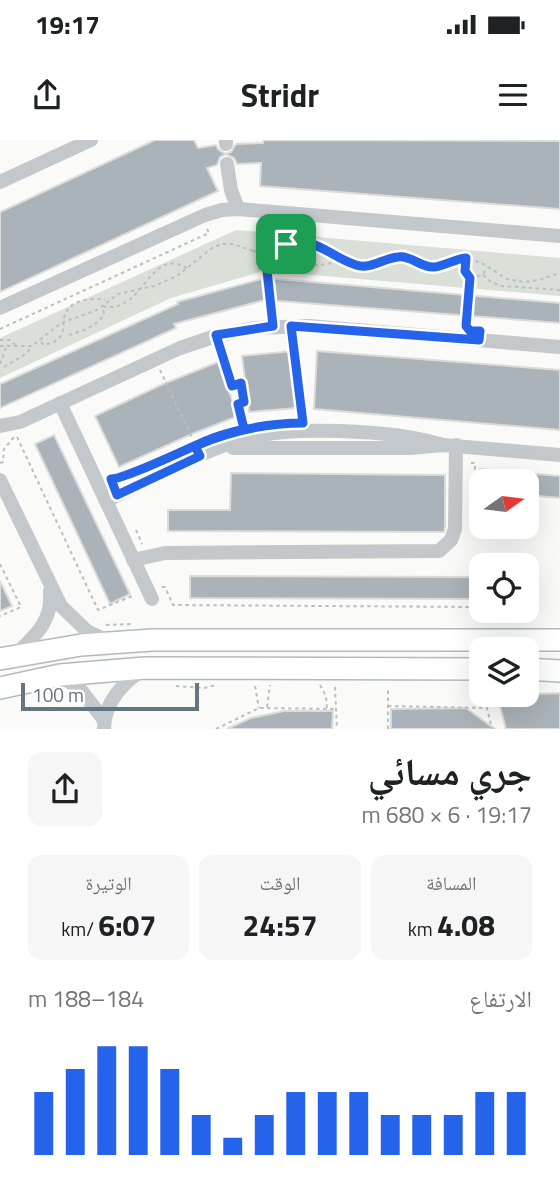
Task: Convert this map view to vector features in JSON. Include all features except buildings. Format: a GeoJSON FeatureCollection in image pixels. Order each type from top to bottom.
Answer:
{"type":"FeatureCollection","features":[{"type":"Feature","properties":{"kind":"street"},"geometry":{"type":"LineString","coordinates":[[0,182],[91,140]]}},
{"type":"Feature","properties":{"kind":"street"},"geometry":{"type":"LineString","coordinates":[[227,164],[231,190],[238,209]]}},
{"type":"Feature","properties":{"kind":"street"},"geometry":{"type":"LineString","coordinates":[[0,308],[205,215],[222,210],[238,209],[560,236]]}},
{"type":"Feature","properties":{"kind":"street"},"geometry":{"type":"LineString","coordinates":[[0,437],[11,425],[162,355],[216,335],[273,326],[291,326],[560,346]]}},
{"type":"Feature","properties":{"kind":"street"},"geometry":{"type":"LineString","coordinates":[[60,403],[106,500],[140,558],[149,593]]}},
{"type":"Feature","properties":{"kind":"street"},"geometry":{"type":"LineString","coordinates":[[106,500],[218,449],[410,448],[449,445],[560,455]]}},
{"type":"Feature","properties":{"kind":"street"},"geometry":{"type":"LineString","coordinates":[[140,558],[174,553],[439,551],[448,545],[454,535],[456,462],[449,445]]}},
{"type":"Feature","properties":{"kind":"street"},"geometry":{"type":"LineString","coordinates":[[1,484],[61,606],[76,623],[105,633]]}},
{"type":"Feature","properties":{"kind":"street"},"geometry":{"type":"LineString","coordinates":[[8,657],[38,633],[46,621],[51,598],[48,583]]}},
{"type":"Feature","properties":{"kind":"street"},"geometry":{"type":"LineString","coordinates":[[8,657],[105,633],[560,640]]}},
{"type":"Feature","properties":{"kind":"street"},"geometry":{"type":"LineString","coordinates":[[104,725],[116,694],[145,668]]}},
{"type":"Feature","properties":{"kind":"street"},"geometry":{"type":"LineString","coordinates":[[0,688],[60,675],[145,668],[469,669]]}},
{"type":"Feature","properties":{"kind":"street"},"geometry":{"type":"LineString","coordinates":[[539,670],[560,671]]}},
{"type":"Feature","properties":{"kind":"street"},"geometry":{"type":"LineString","coordinates":[[60,675],[81,690],[104,725]]}},
{"type":"Feature","properties":{"kind":"path"},"geometry":{"type":"LineString","coordinates":[[252,252],[277,240],[287,244],[307,265],[318,266],[336,261]]}},
{"type":"Feature","properties":{"kind":"path"},"geometry":{"type":"LineString","coordinates":[[4,367],[64,322],[92,313],[124,292],[166,282],[188,269],[212,248],[222,244],[240,246],[252,252],[265,252],[301,241],[318,244],[353,264],[368,266]]}},
{"type":"Feature","properties":{"kind":"path"},"geometry":{"type":"LineString","coordinates":[[291,249],[308,248],[351,268],[399,257],[411,258],[431,267],[466,258],[487,266],[507,279],[525,282],[560,273]]}},
{"type":"Feature","properties":{"kind":"path"},"geometry":{"type":"LineString","coordinates":[[265,252],[273,326]]}},
{"type":"Feature","properties":{"kind":"path"},"geometry":{"type":"LineString","coordinates":[[466,258],[465,271],[470,278],[466,326],[470,331],[480,331],[479,340]]}},
{"type":"Feature","properties":{"kind":"path"},"geometry":{"type":"LineString","coordinates":[[102,306],[123,305],[132,300],[152,274],[167,266],[181,264],[188,269]]}},
{"type":"Feature","properties":{"kind":"path"},"geometry":{"type":"LineString","coordinates":[[483,275],[487,266]]}},
{"type":"Feature","properties":{"kind":"path"},"geometry":{"type":"LineString","coordinates":[[470,278],[483,275]]}},
{"type":"Feature","properties":{"kind":"path"},"geometry":{"type":"LineString","coordinates":[[483,275],[502,286],[560,290]]}},
{"type":"Feature","properties":{"kind":"path"},"geometry":{"type":"LineString","coordinates":[[41,341],[47,346],[58,340],[64,331],[67,310],[80,301],[94,298],[107,301]]}},
{"type":"Feature","properties":{"kind":"path"},"geometry":{"type":"LineString","coordinates":[[69,335],[90,327],[102,318],[102,306]]}},
{"type":"Feature","properties":{"kind":"path"},"geometry":{"type":"LineString","coordinates":[[291,326],[303,423]]}},
{"type":"Feature","properties":{"kind":"path"},"geometry":{"type":"LineString","coordinates":[[216,335],[232,386],[241,383],[244,402],[238,404],[244,429]]}},
{"type":"Feature","properties":{"kind":"path"},"geometry":{"type":"LineString","coordinates":[[0,340],[10,340],[17,348]]}},
{"type":"Feature","properties":{"kind":"path"},"geometry":{"type":"LineString","coordinates":[[0,346],[32,346]]}},
{"type":"Feature","properties":{"kind":"path"},"geometry":{"type":"LineString","coordinates":[[0,364],[6,346]]}},
{"type":"Feature","properties":{"kind":"path"},"geometry":{"type":"LineString","coordinates":[[159,370],[195,446],[203,442]]}},
{"type":"Feature","properties":{"kind":"path"},"geometry":{"type":"LineString","coordinates":[[11,425],[98,610],[135,596],[133,592],[149,593]]}},
{"type":"Feature","properties":{"kind":"path"},"geometry":{"type":"LineString","coordinates":[[456,462],[475,463],[475,469]]}},
{"type":"Feature","properties":{"kind":"path"},"geometry":{"type":"LineString","coordinates":[[136,531],[140,558]]}},
{"type":"Feature","properties":{"kind":"path"},"geometry":{"type":"LineString","coordinates":[[0,564],[21,607],[0,616]]}},
{"type":"Feature","properties":{"kind":"path"},"geometry":{"type":"LineString","coordinates":[[162,587],[165,587],[173,605],[469,607]]}},
{"type":"Feature","properties":{"kind":"path"},"geometry":{"type":"LineString","coordinates":[[105,633],[137,623]]}},
{"type":"Feature","properties":{"kind":"path"},"geometry":{"type":"LineString","coordinates":[[252,668],[259,708]]}},
{"type":"Feature","properties":{"kind":"path"},"geometry":{"type":"LineString","coordinates":[[335,668],[337,729]]}},
{"type":"Feature","properties":{"kind":"path"},"geometry":{"type":"LineString","coordinates":[[388,668],[388,729]]}},
{"type":"Feature","properties":{"kind":"path"},"geometry":{"type":"LineString","coordinates":[[267,708],[268,689],[274,679]]}},
{"type":"Feature","properties":{"kind":"path"},"geometry":{"type":"LineString","coordinates":[[314,680],[323,689],[327,709]]}},
{"type":"Feature","properties":{"kind":"path"},"geometry":{"type":"LineString","coordinates":[[388,706],[487,708],[492,729]]}},
{"type":"Feature","properties":{"kind":"path"},"geometry":{"type":"LineString","coordinates":[[216,729],[259,708],[336,709]]}},
{"type":"Feature","properties":{"kind":"shaded area"},"geometry":{"type":"Polygon","coordinates":[[[236,230],[560,258],[560,296],[260,272],[171,298],[0,378],[0,338],[236,230]]]}},
{"type":"Feature","properties":{"kind":"route"},"geometry":{"type":"LineString","coordinates":[[286,244],[265,252],[273,326],[216,335],[232,386],[241,383],[244,402],[238,404],[244,429],[211,439],[118,479],[111,479],[117,495],[200,456],[195,446],[211,439],[264,425],[303,423],[291,326],[479,340],[480,331],[470,331],[466,326],[470,278],[465,274],[466,258],[431,267],[405,257],[358,266],[318,244],[301,241],[286,244]]}}]}
